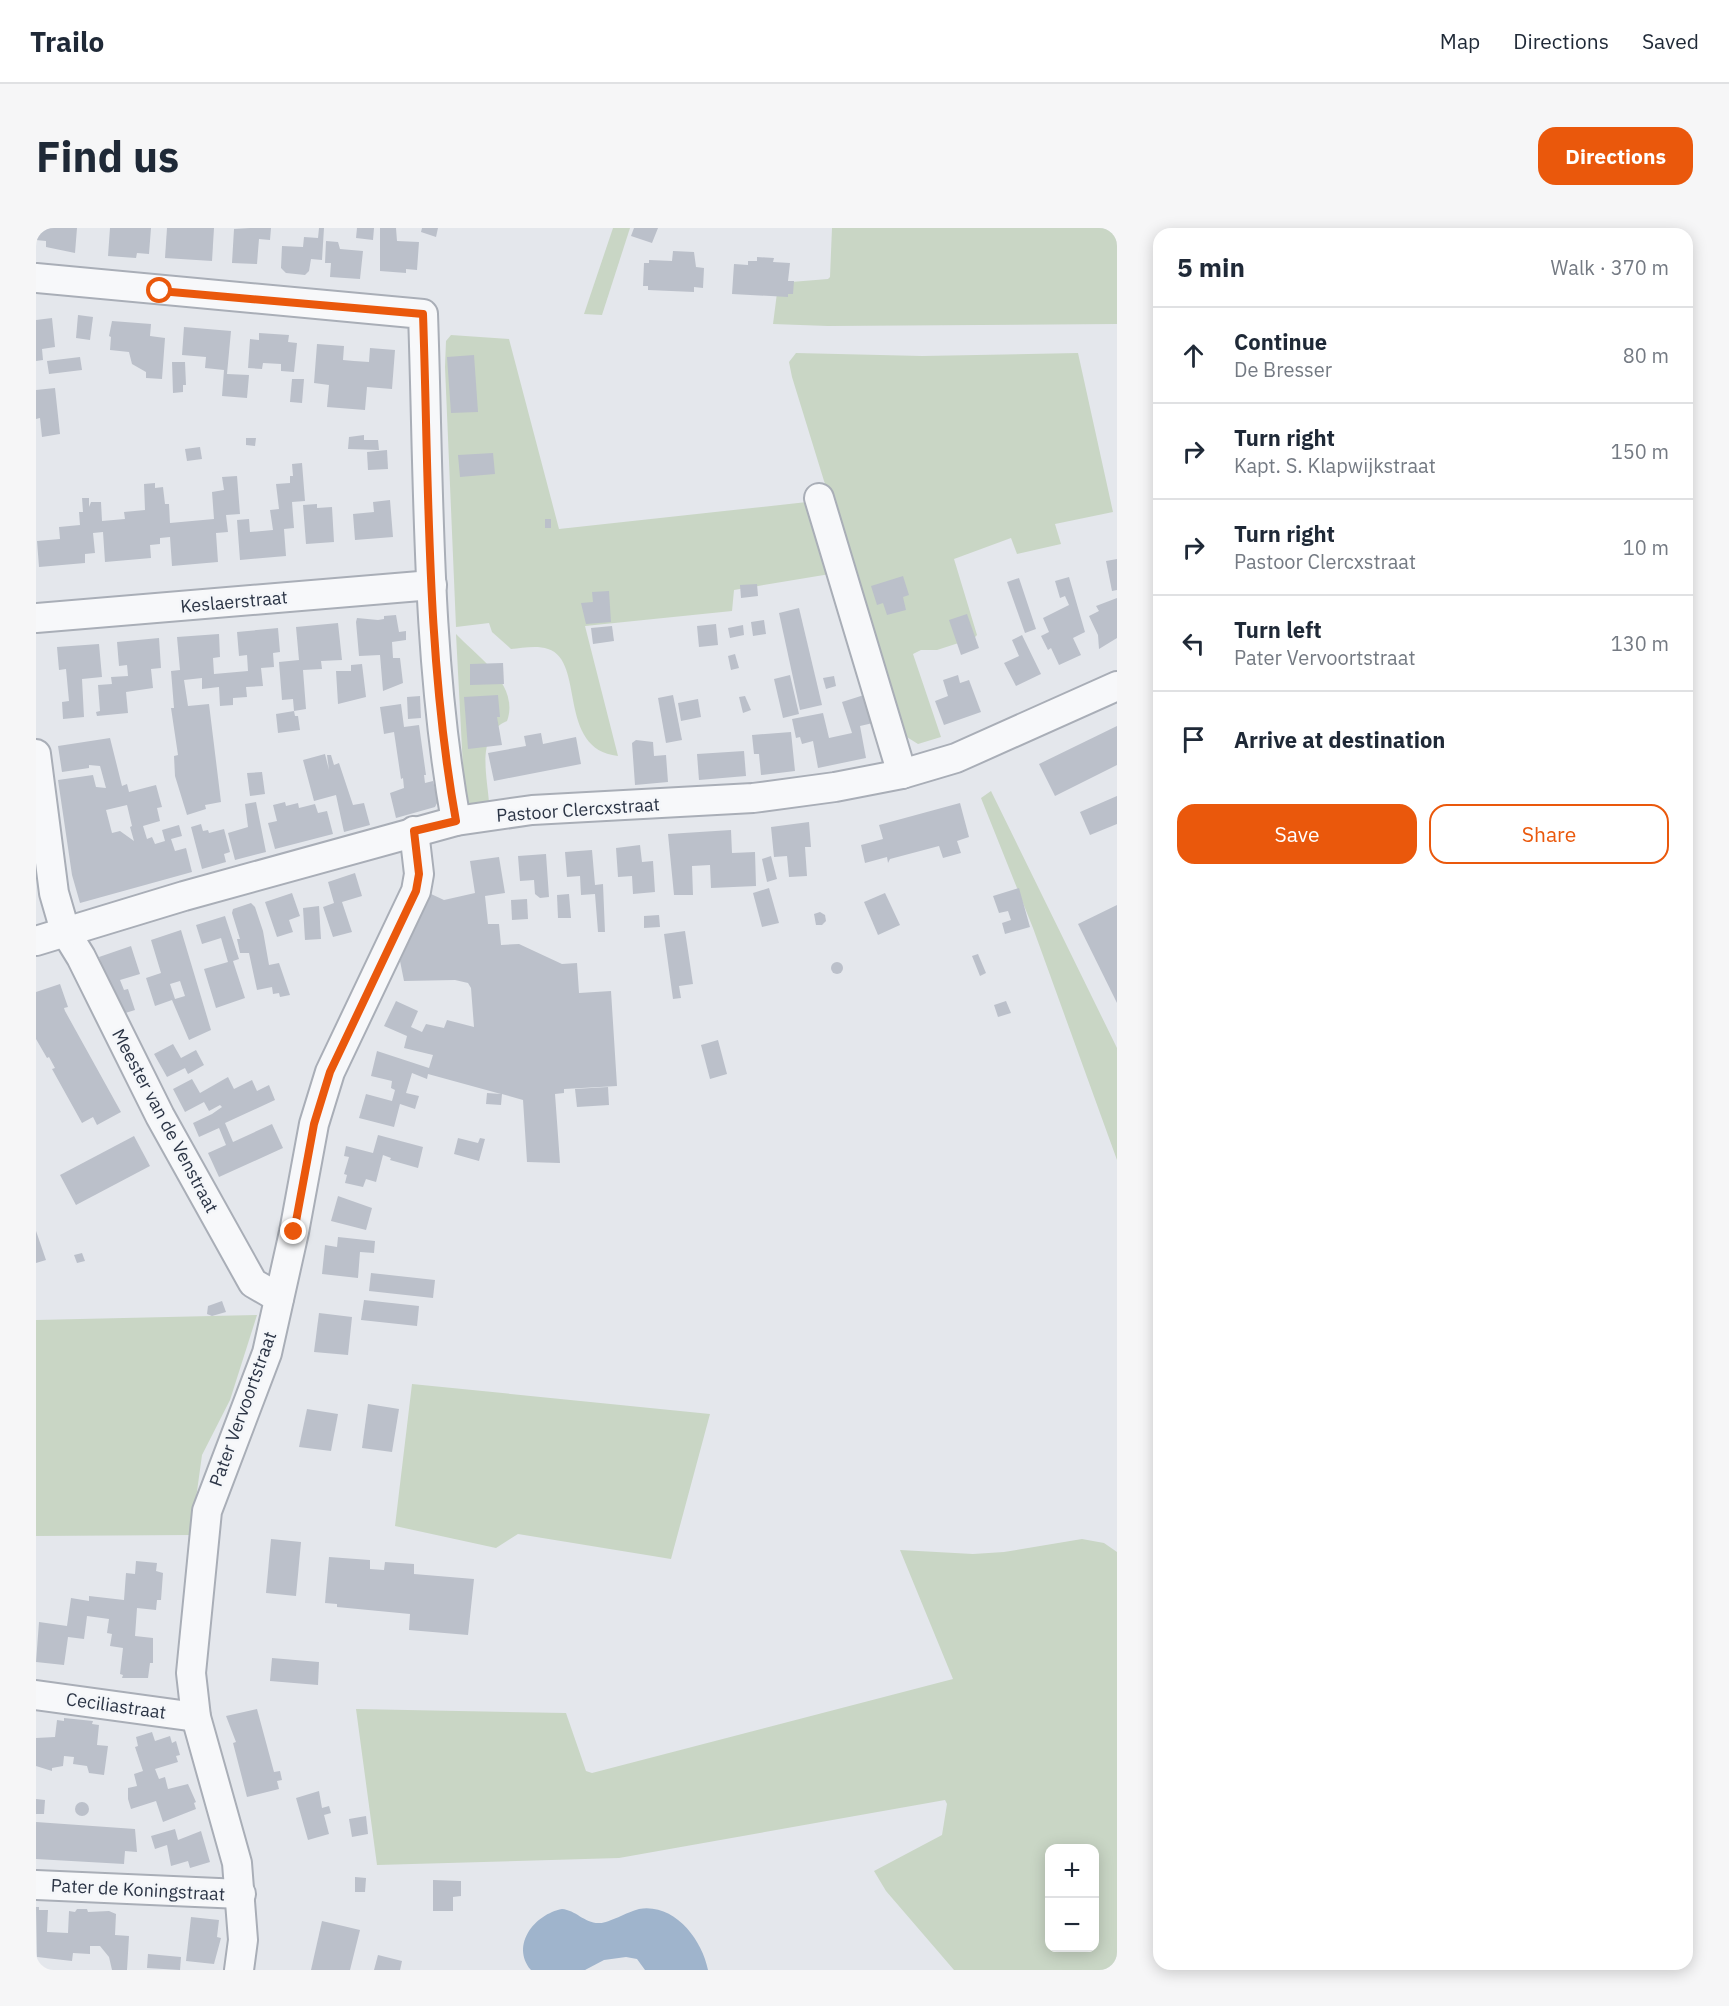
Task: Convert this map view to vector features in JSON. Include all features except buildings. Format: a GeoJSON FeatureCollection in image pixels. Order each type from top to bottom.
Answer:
{"type":"FeatureCollection","features":[{"type":"Feature","properties":{"kind":"street"},"geometry":{"type":"LineString","coordinates":[[36,278],[423,314],[432,585],[443,748],[456,821]]}},
{"type":"Feature","properties":{"kind":"street"},"geometry":{"type":"LineString","coordinates":[[819,498],[902,774]]}},
{"type":"Feature","properties":{"kind":"street","name":"Keslaerstraat"},"geometry":{"type":"LineString","coordinates":[[36,618],[432,585]]}},
{"type":"Feature","properties":{"kind":"street","name":"Pastoor Clercxstraat"},"geometry":{"type":"LineString","coordinates":[[36,941],[414,831],[456,821],[532,810],[753,798],[902,774],[956,758],[1117,687]]}},
{"type":"Feature","properties":{"kind":"street","name":"Meester van de Venstraat"},"geometry":{"type":"LineString","coordinates":[[36,754],[54,893],[65,931],[81,957],[160,1116],[253,1283],[279,1298]]}},
{"type":"Feature","properties":{"kind":"street","name":"Pater Vervoortstraat"},"geometry":{"type":"LineString","coordinates":[[239,1970],[243,1940],[237,1863],[196,1717],[191,1673],[207,1511],[267,1353],[314,1124],[330,1072],[416,891],[419,874],[414,831]]}},
{"type":"Feature","properties":{"kind":"street","name":"Ceciliastraat"},"geometry":{"type":"LineString","coordinates":[[36,1695],[196,1717]]}},
{"type":"Feature","properties":{"kind":"street","name":"Pater de Koningstraat"},"geometry":{"type":"LineString","coordinates":[[36,1885],[241,1894]]}},
{"type":"Feature","properties":{"kind":"green space"},"geometry":{"type":"Polygon","coordinates":[[[613,228],[630,228],[602,315],[584,314],[613,228]]]}},
{"type":"Feature","properties":{"kind":"green space"},"geometry":{"type":"Polygon","coordinates":[[[832,228],[1117,228],[1117,324],[828,326],[773,324],[777,293],[791,282],[830,277],[832,228]]]}},
{"type":"Feature","properties":{"kind":"green space"},"geometry":{"type":"Polygon","coordinates":[[[451,335],[509,339],[559,529],[807,502],[830,574],[734,590],[732,611],[585,626],[618,756],[599,750],[586,738],[579,722],[566,670],[559,657],[544,648],[511,649],[492,632],[489,623],[456,627],[445,367],[446,341],[451,335]]]}},
{"type":"Feature","properties":{"kind":"green space"},"geometry":{"type":"Polygon","coordinates":[[[796,353],[922,356],[1078,353],[1113,512],[1055,524],[1061,544],[1017,554],[1011,538],[954,559],[977,635],[937,650],[921,650],[913,654],[941,737],[918,744],[902,734],[792,377],[789,362],[796,353]]]}},
{"type":"Feature","properties":{"kind":"green space"},"geometry":{"type":"Polygon","coordinates":[[[456,634],[495,673],[508,695],[509,708],[507,721],[497,727],[487,745],[486,768],[489,802],[465,806],[456,634]]]}},
{"type":"Feature","properties":{"kind":"green space"},"geometry":{"type":"Polygon","coordinates":[[[991,791],[1117,1048],[1117,1160],[1033,928],[981,798],[991,791]]]}},
{"type":"Feature","properties":{"kind":"green space"},"geometry":{"type":"Polygon","coordinates":[[[257,1315],[230,1400],[202,1455],[191,1535],[36,1536],[36,1320],[257,1315]]]}},
{"type":"Feature","properties":{"kind":"green space"},"geometry":{"type":"Polygon","coordinates":[[[412,1384],[710,1414],[671,1559],[518,1534],[496,1548],[395,1526],[412,1384]]]}},
{"type":"Feature","properties":{"kind":"green space"},"geometry":{"type":"Polygon","coordinates":[[[1082,1539],[1104,1543],[1117,1552],[1117,1970],[954,1970],[886,1891],[874,1871],[942,1835],[947,1804],[945,1800],[619,1858],[377,1865],[356,1709],[566,1713],[586,1771],[592,1773],[953,1679],[900,1550],[973,1554],[1004,1552],[1082,1539]]]}},
{"type":"Feature","properties":{"kind":"water"},"geometry":{"type":"Polygon","coordinates":[[[562,1909],[595,1923],[608,1921],[639,1909],[664,1912],[675,1917],[693,1935],[705,1958],[708,1970],[645,1970],[637,1959],[626,1957],[604,1960],[585,1970],[531,1970],[523,1951],[528,1932],[543,1917],[562,1909]]]}},
{"type":"Feature","properties":{"kind":"route"},"geometry":{"type":"LineString","coordinates":[[160,291],[423,314],[432,585],[443,748],[456,821],[414,831],[419,874],[416,891],[330,1072],[314,1124],[294,1232]]}}]}
